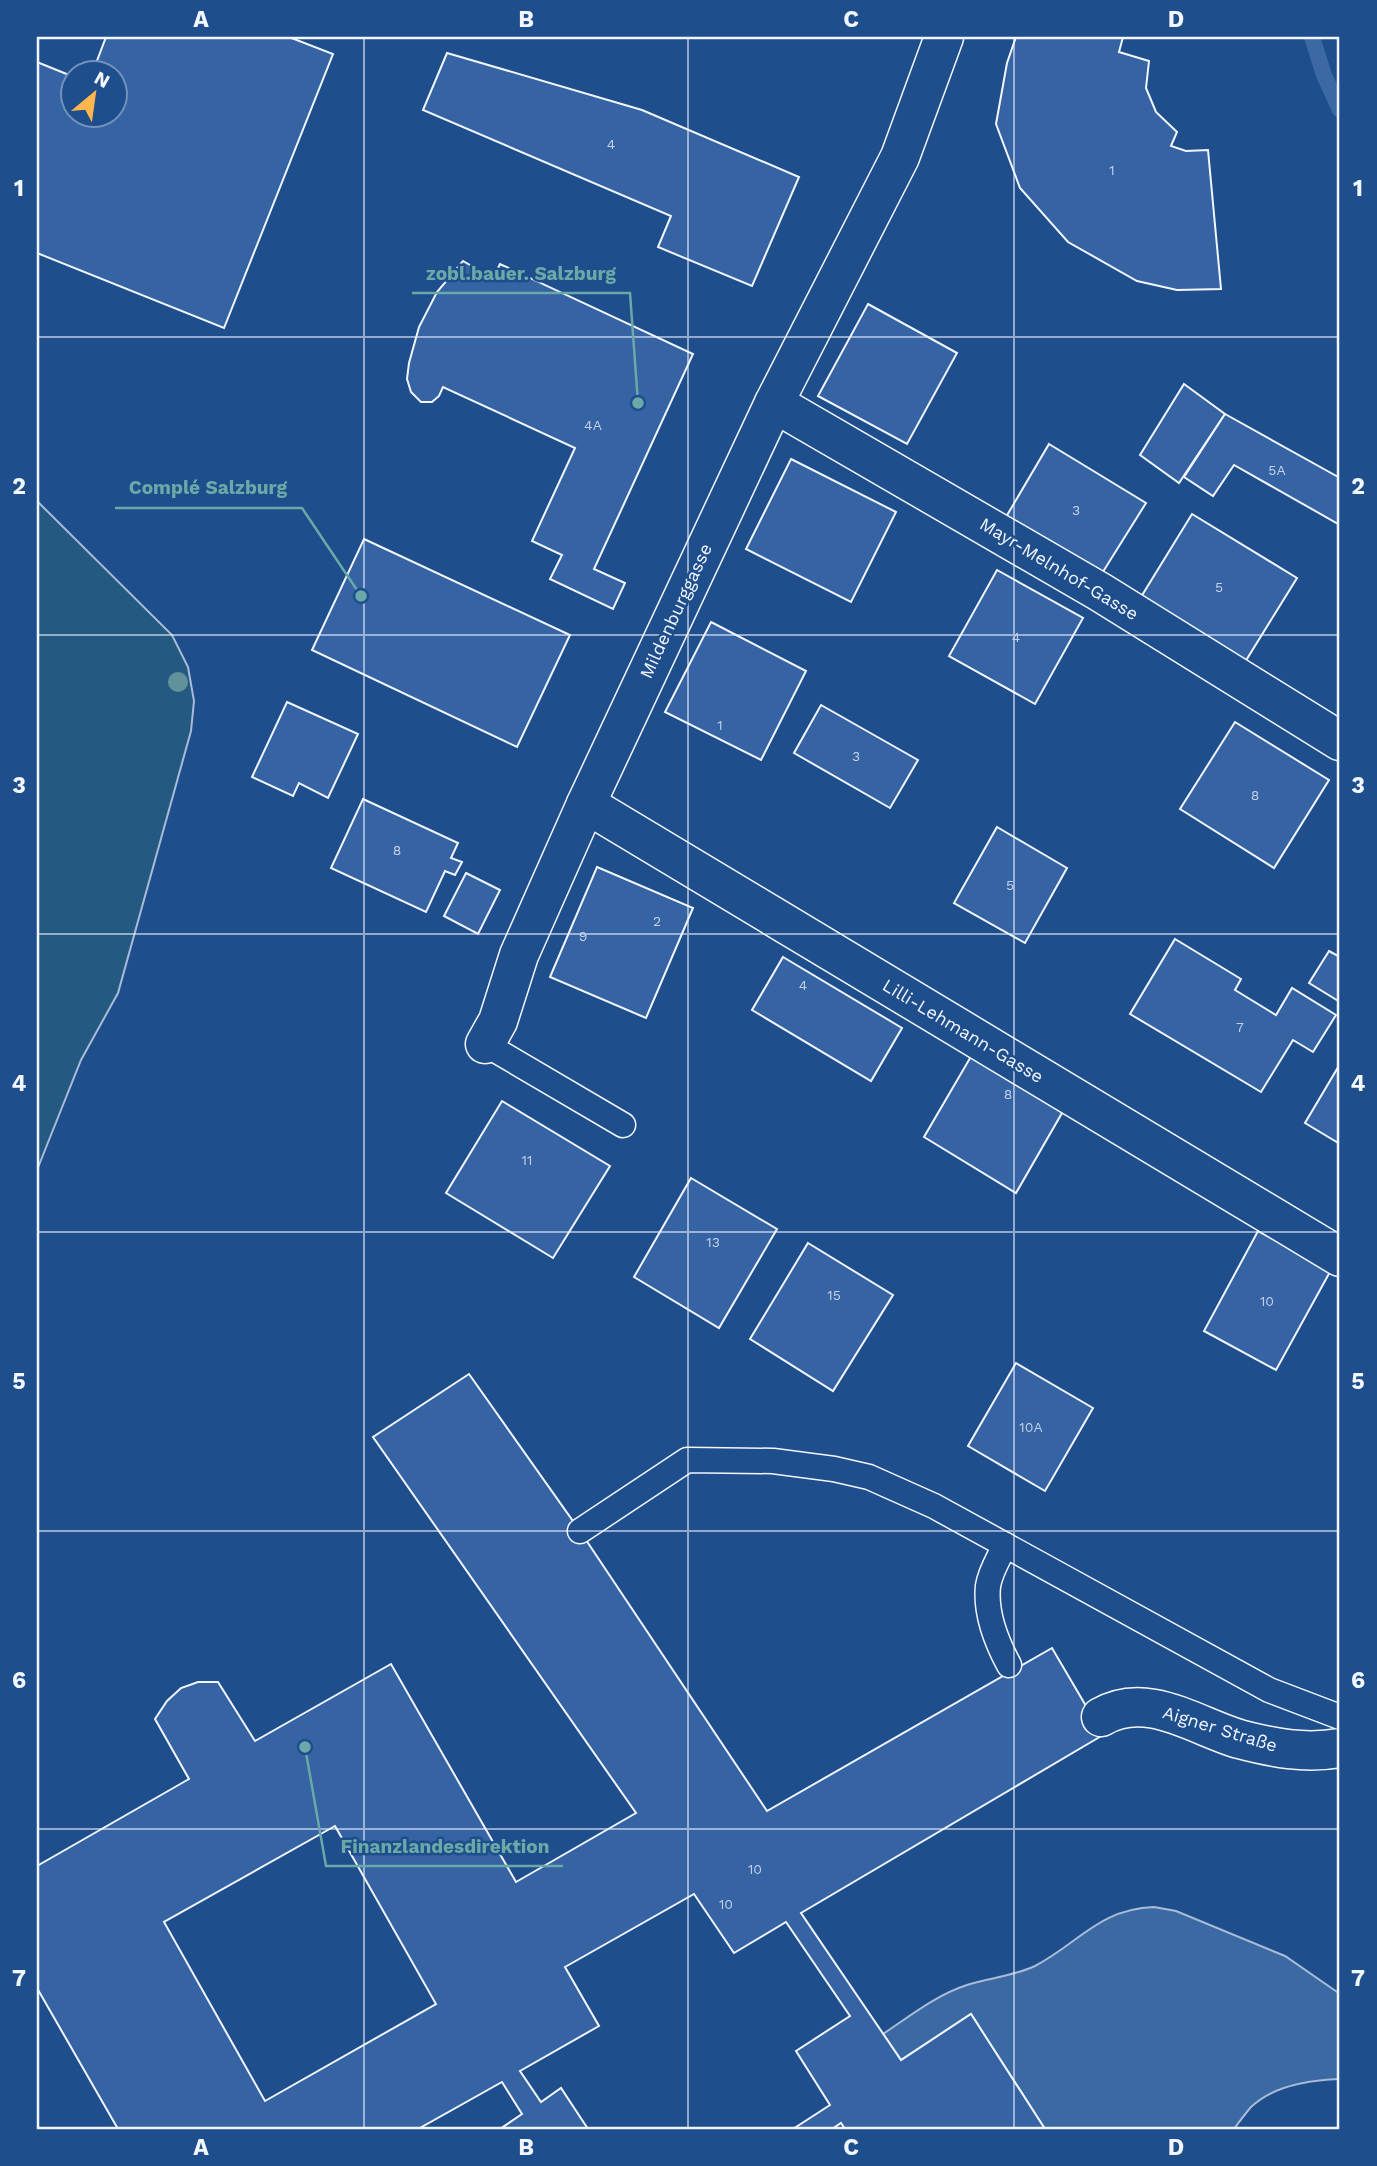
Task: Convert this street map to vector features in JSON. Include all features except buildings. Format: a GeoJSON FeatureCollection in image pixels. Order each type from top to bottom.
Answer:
{"type":"FeatureCollection","features":[{"type":"Feature","properties":{"kind":"street","name":"Mildenburggasse"},"geometry":{"type":"LineString","coordinates":[[485,1044],[498,1021],[519,955],[586,804],[774,402],[900,157],[944,37]]}},
{"type":"Feature","properties":{"kind":"street","name":"Mayr-Melnhof-Gasse"},"geometry":{"type":"LineString","coordinates":[[774,402],[1100,592],[1340,741]]}},
{"type":"Feature","properties":{"kind":"street","name":"Lilli-Lehmann-Gasse"},"geometry":{"type":"LineString","coordinates":[[586,804],[1340,1256]]}},
{"type":"Feature","properties":{"kind":"street","name":"Aigner Straße"},"geometry":{"type":"LineString","coordinates":[[1101,1717],[1110,1712],[1134,1707],[1163,1710],[1237,1738],[1271,1747],[1298,1751],[1340,1748]]}},
{"type":"Feature","properties":{"kind":"lane","name":"Mildenburggasse"},"geometry":{"type":"LineString","coordinates":[[485,1044],[623,1125]]}},
{"type":"Feature","properties":{"kind":"lane"},"geometry":{"type":"LineString","coordinates":[[580,1531],[687,1460],[773,1461],[870,1477],[933,1506],[1269,1690],[1340,1717]]}},
{"type":"Feature","properties":{"kind":"lane"},"geometry":{"type":"LineString","coordinates":[[1005,1545],[988,1585],[989,1614],[998,1645],[1009,1665]]}},
{"type":"Feature","properties":{"kind":"shaded area"},"geometry":{"type":"Polygon","coordinates":[[[37,501],[172,635],[188,667],[194,701],[191,731],[118,993],[81,1060],[37,1170],[37,501]]]}},
{"type":"Feature","properties":{"kind":"shaded area"},"geometry":{"type":"Polygon","coordinates":[[[1154,1907],[1176,1911],[1285,1956],[1340,1994],[1340,2079],[1305,2082],[1270,2093],[1251,2107],[1234,2129],[1045,2129],[971,2014],[901,2060],[883,2034],[945,1994],[1035,1966],[1104,1920],[1135,1909],[1154,1907]]]}},
{"type":"Feature","properties":{"kind":"waterway"},"geometry":{"type":"LineString","coordinates":[[1312,37],[1324,75],[1340,110]]}},
{"type":"Feature","properties":{"kind":"place","name":"zobl.bauer. Salzburg"},"geometry":{"type":"Point","coordinates":[638,403]}},
{"type":"Feature","properties":{"kind":"place","name":"Complé Salzburg"},"geometry":{"type":"Point","coordinates":[361,596]}},
{"type":"Feature","properties":{"kind":"place","name":"Finanzlandesdirektion"},"geometry":{"type":"Point","coordinates":[305,1747]}}]}
